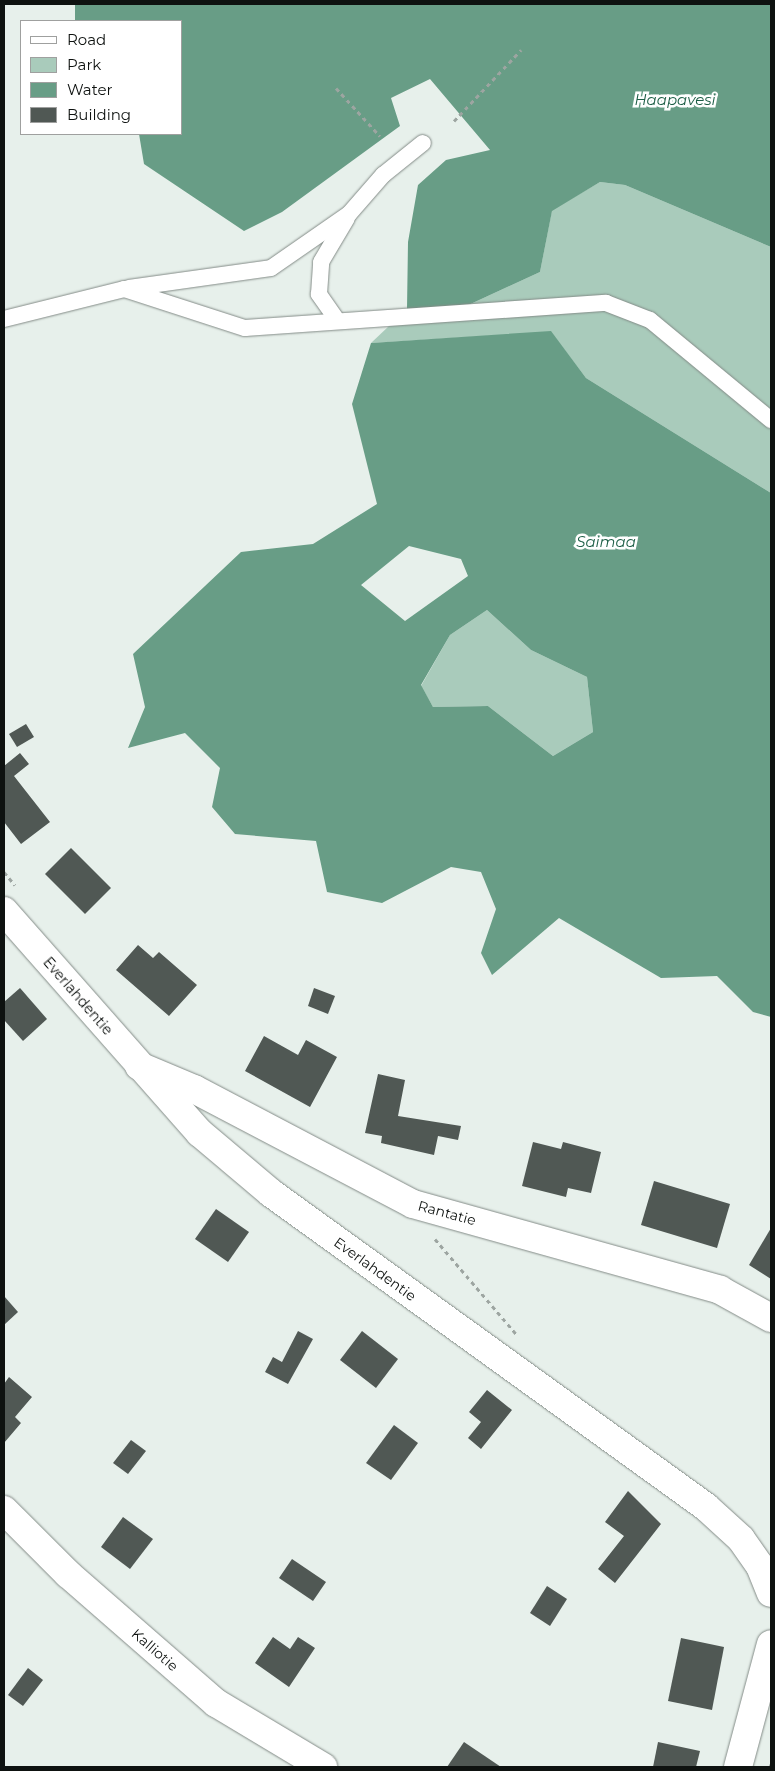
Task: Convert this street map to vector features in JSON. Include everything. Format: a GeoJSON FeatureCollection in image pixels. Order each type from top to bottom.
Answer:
{"type":"FeatureCollection","features":[{"type":"Feature","properties":{"kind":"street","name":"Everlahdentie"},"geometry":{"type":"LineString","coordinates":[[4,911],[139,1066],[200,1132],[271,1194],[706,1507],[741,1539],[760,1566],[771,1593]]}},
{"type":"Feature","properties":{"kind":"street","name":"Rantatie"},"geometry":{"type":"LineString","coordinates":[[139,1066],[194,1089],[413,1204],[720,1290],[771,1318]]}},
{"type":"Feature","properties":{"kind":"street","name":"Kalliotie"},"geometry":{"type":"LineString","coordinates":[[4,1510],[68,1574],[216,1703],[323,1767]]}},
{"type":"Feature","properties":{"kind":"street"},"geometry":{"type":"LineString","coordinates":[[738,1767],[771,1644]]}},
{"type":"Feature","properties":{"kind":"lane"},"geometry":{"type":"LineString","coordinates":[[337,320],[318,294],[321,262],[349,214],[384,175],[423,142]]}},
{"type":"Feature","properties":{"kind":"lane"},"geometry":{"type":"LineString","coordinates":[[4,320],[124,289],[271,268],[349,214]]}},
{"type":"Feature","properties":{"kind":"lane"},"geometry":{"type":"LineString","coordinates":[[124,289],[245,328],[337,320],[606,303],[650,320],[771,420]]}},
{"type":"Feature","properties":{"kind":"path"},"geometry":{"type":"LineString","coordinates":[[454,121],[521,50]]}},
{"type":"Feature","properties":{"kind":"path"},"geometry":{"type":"LineString","coordinates":[[336,88],[380,136]]}},
{"type":"Feature","properties":{"kind":"path"},"geometry":{"type":"LineString","coordinates":[[413,1204],[426,1230],[524,1343]]}},
{"type":"Feature","properties":{"kind":"green space"},"geometry":{"type":"Polygon","coordinates":[[[600,182],[625,185],[771,247],[771,493],[586,378],[551,332],[371,343],[407,309],[464,307],[540,272],[552,210],[600,182]]]}},
{"type":"Feature","properties":{"kind":"green space"},"geometry":{"type":"Polygon","coordinates":[[[487,610],[531,650],[587,677],[593,732],[553,756],[488,706],[433,707],[421,686],[450,635],[487,610]]]}},
{"type":"Feature","properties":{"kind":"water","name":"Haapavesi"},"geometry":{"type":"Polygon","coordinates":[[[75,4],[771,4],[771,247],[625,185],[600,182],[552,211],[540,272],[464,307],[407,309],[408,242],[418,185],[446,160],[490,150],[430,79],[391,98],[400,126],[282,212],[244,231],[144,164],[139,135],[182,135],[182,20],[75,20],[75,4]]]}},
{"type":"Feature","properties":{"kind":"water","name":"Saimaa"},"geometry":{"type":"Polygon","coordinates":[[[551,331],[586,378],[771,493],[771,1017],[753,1012],[717,976],[661,978],[559,918],[492,975],[481,953],[496,909],[481,872],[451,867],[382,903],[327,892],[316,841],[235,834],[212,807],[220,768],[185,733],[128,748],[145,707],[133,654],[241,552],[313,544],[377,504],[352,404],[371,343],[551,331]],[[409,546],[361,585],[405,621],[468,576],[461,559],[409,546]],[[487,610],[450,635],[421,685],[433,707],[488,706],[553,756],[593,732],[587,677],[531,650],[487,610]]]}},
{"type":"Feature","properties":{"kind":"building"},"geometry":{"type":"Polygon","coordinates":[[[26,724],[34,737],[17,747],[9,734],[26,724]]]}},
{"type":"Feature","properties":{"kind":"building"},"geometry":{"type":"Polygon","coordinates":[[[20,753],[29,764],[14,776],[50,822],[21,844],[4,822],[4,766],[20,753]]]}},
{"type":"Feature","properties":{"kind":"building"},"geometry":{"type":"Polygon","coordinates":[[[71,848],[111,888],[85,914],[45,874],[71,848]]]}},
{"type":"Feature","properties":{"kind":"building"},"geometry":{"type":"Polygon","coordinates":[[[138,945],[153,958],[159,952],[197,985],[169,1016],[116,970],[138,945]]]}},
{"type":"Feature","properties":{"kind":"building"},"geometry":{"type":"Polygon","coordinates":[[[20,988],[47,1019],[23,1041],[4,1020],[4,1002],[20,988]]]}},
{"type":"Feature","properties":{"kind":"building"},"geometry":{"type":"Polygon","coordinates":[[[314,988],[335,996],[328,1014],[308,1006],[314,988]]]}},
{"type":"Feature","properties":{"kind":"building"},"geometry":{"type":"Polygon","coordinates":[[[264,1036],[298,1055],[306,1040],[337,1057],[310,1107],[245,1071],[264,1036]]]}},
{"type":"Feature","properties":{"kind":"building"},"geometry":{"type":"Polygon","coordinates":[[[378,1074],[405,1080],[398,1116],[461,1126],[458,1140],[438,1136],[434,1155],[381,1143],[382,1136],[365,1133],[378,1074]]]}},
{"type":"Feature","properties":{"kind":"building"},"geometry":{"type":"Polygon","coordinates":[[[533,1142],[561,1149],[563,1142],[601,1152],[591,1193],[568,1188],[566,1197],[522,1186],[533,1142]]]}},
{"type":"Feature","properties":{"kind":"building"},"geometry":{"type":"Polygon","coordinates":[[[654,1181],[730,1204],[717,1248],[641,1225],[654,1181]]]}},
{"type":"Feature","properties":{"kind":"building"},"geometry":{"type":"Polygon","coordinates":[[[216,1209],[249,1232],[228,1262],[195,1239],[216,1209]]]}},
{"type":"Feature","properties":{"kind":"building"},"geometry":{"type":"Polygon","coordinates":[[[771,1228],[771,1279],[749,1265],[771,1228]]]}},
{"type":"Feature","properties":{"kind":"building"},"geometry":{"type":"Polygon","coordinates":[[[4,1296],[18,1312],[4,1325],[4,1296]]]}},
{"type":"Feature","properties":{"kind":"building"},"geometry":{"type":"Polygon","coordinates":[[[298,1331],[313,1339],[288,1384],[265,1372],[273,1357],[282,1362],[298,1331]]]}},
{"type":"Feature","properties":{"kind":"building"},"geometry":{"type":"Polygon","coordinates":[[[362,1331],[398,1359],[376,1388],[340,1360],[362,1331]]]}},
{"type":"Feature","properties":{"kind":"building"},"geometry":{"type":"Polygon","coordinates":[[[9,1377],[32,1397],[15,1417],[21,1423],[4,1443],[4,1384],[9,1377]]]}},
{"type":"Feature","properties":{"kind":"building"},"geometry":{"type":"Polygon","coordinates":[[[487,1390],[512,1410],[481,1449],[468,1438],[481,1422],[469,1412],[487,1390]]]}},
{"type":"Feature","properties":{"kind":"building"},"geometry":{"type":"Polygon","coordinates":[[[394,1425],[418,1443],[391,1480],[366,1463],[394,1425]]]}},
{"type":"Feature","properties":{"kind":"building"},"geometry":{"type":"Polygon","coordinates":[[[131,1440],[146,1451],[128,1474],[113,1463],[131,1440]]]}},
{"type":"Feature","properties":{"kind":"building"},"geometry":{"type":"Polygon","coordinates":[[[628,1491],[661,1524],[615,1583],[598,1569],[624,1536],[605,1522],[628,1491]]]}},
{"type":"Feature","properties":{"kind":"building"},"geometry":{"type":"Polygon","coordinates":[[[123,1517],[153,1539],[130,1569],[101,1547],[123,1517]]]}},
{"type":"Feature","properties":{"kind":"building"},"geometry":{"type":"Polygon","coordinates":[[[292,1559],[326,1582],[313,1601],[279,1578],[292,1559]]]}},
{"type":"Feature","properties":{"kind":"building"},"geometry":{"type":"Polygon","coordinates":[[[547,1586],[567,1599],[550,1626],[530,1613],[547,1586]]]}},
{"type":"Feature","properties":{"kind":"building"},"geometry":{"type":"Polygon","coordinates":[[[273,1637],[290,1649],[298,1637],[315,1648],[289,1687],[255,1663],[273,1637]]]}},
{"type":"Feature","properties":{"kind":"building"},"geometry":{"type":"Polygon","coordinates":[[[681,1638],[724,1647],[712,1710],[668,1701],[681,1638]]]}},
{"type":"Feature","properties":{"kind":"building"},"geometry":{"type":"Polygon","coordinates":[[[28,1668],[43,1680],[23,1706],[8,1695],[28,1668]]]}},
{"type":"Feature","properties":{"kind":"building"},"geometry":{"type":"Polygon","coordinates":[[[464,1742],[501,1767],[447,1767],[464,1742]]]}},
{"type":"Feature","properties":{"kind":"building"},"geometry":{"type":"Polygon","coordinates":[[[658,1742],[700,1751],[696,1767],[653,1767],[658,1742]]]}}]}
